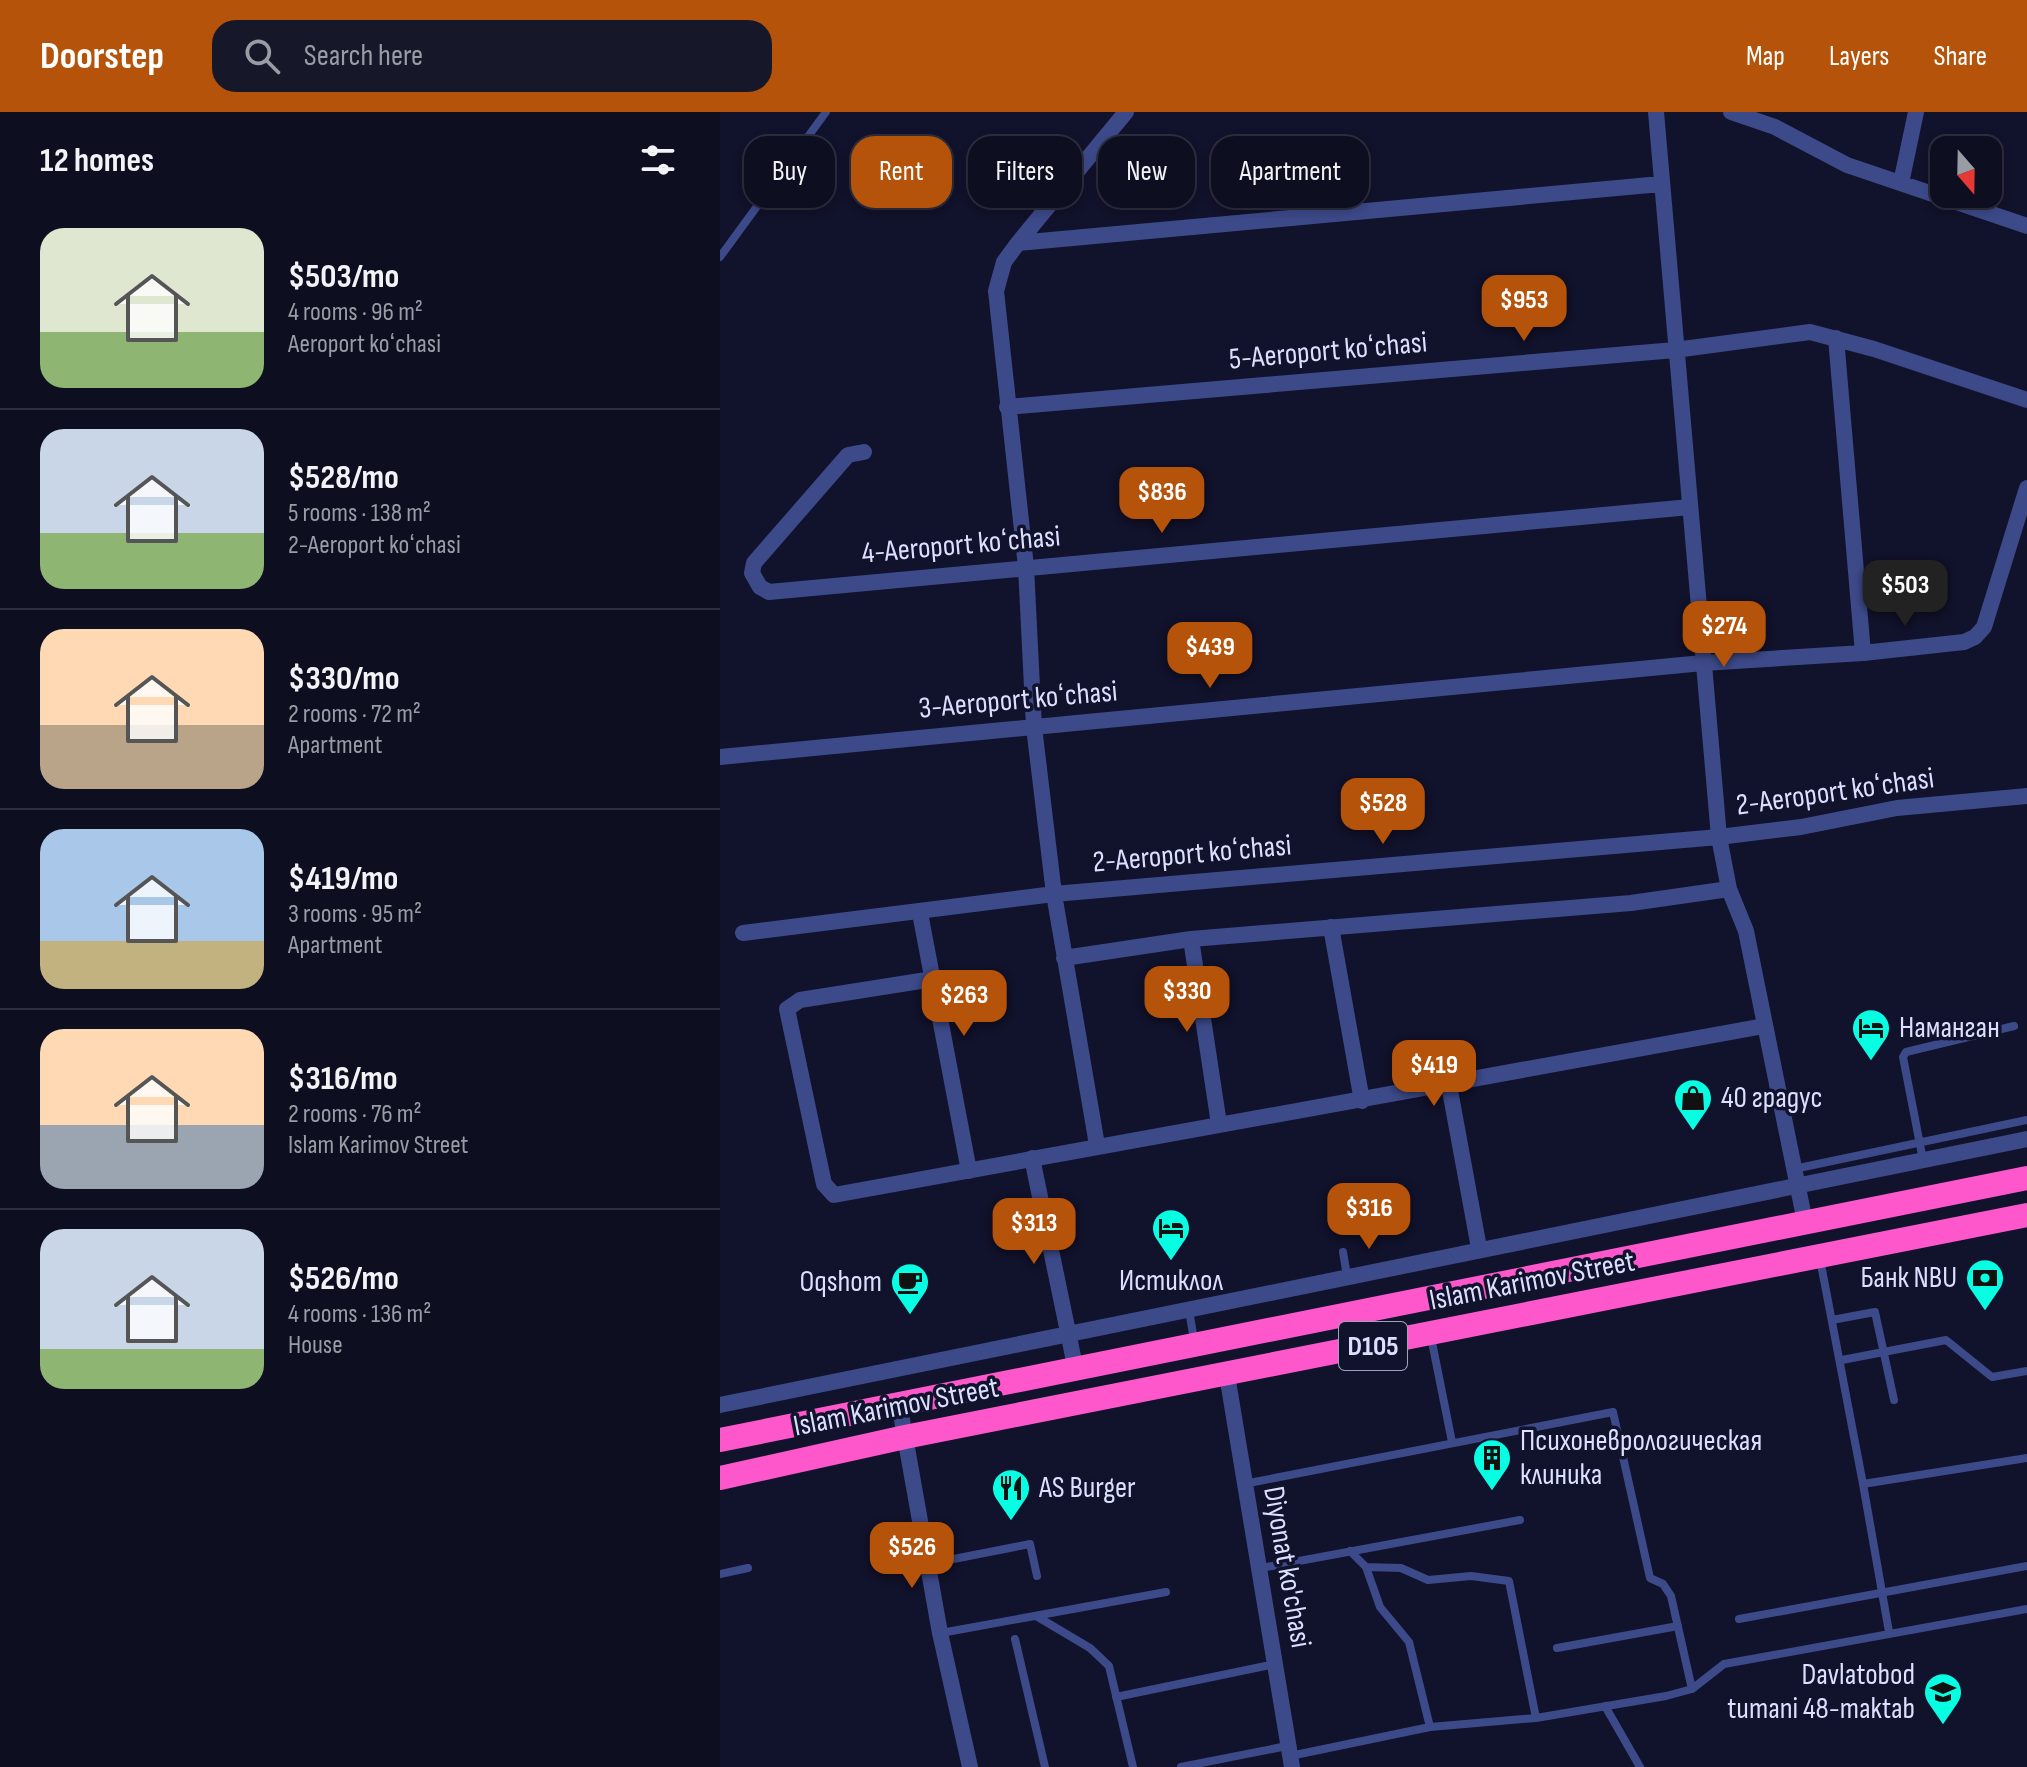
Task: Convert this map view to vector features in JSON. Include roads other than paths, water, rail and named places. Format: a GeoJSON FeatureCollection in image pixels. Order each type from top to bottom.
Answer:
{"type":"FeatureCollection","features":[{"type":"Feature","properties":{"kind":"highway","name":"Islam Karimov Street"},"geometry":{"type":"LineString","coordinates":[[721,1434],[899,1403],[2027,1178]]}},
{"type":"Feature","properties":{"kind":"highway","name":"Islam Karimov Street"},"geometry":{"type":"LineString","coordinates":[[720,1478],[905,1437],[2027,1215]]}},
{"type":"Feature","properties":{"kind":"street"},"geometry":{"type":"LineString","coordinates":[[1097,1145],[1054,894],[1034,727],[1026,567],[996,291],[1004,262],[1126,112]]}},
{"type":"Feature","properties":{"kind":"street"},"geometry":{"type":"LineString","coordinates":[[1656,112],[1719,837],[1729,889],[1746,931],[1805,1222]]}},
{"type":"Feature","properties":{"kind":"street"},"geometry":{"type":"LineString","coordinates":[[1731,112],[1777,120],[1847,165],[2026,223]]}},
{"type":"Feature","properties":{"kind":"street"},"geometry":{"type":"LineString","coordinates":[[1901,183],[1916,112]]}},
{"type":"Feature","properties":{"kind":"street"},"geometry":{"type":"LineString","coordinates":[[1018,243],[1661,184]]}},
{"type":"Feature","properties":{"kind":"street","name":"5-Aeroport koʻchasi"},"geometry":{"type":"LineString","coordinates":[[1007,407],[1675,350],[1810,332],[2027,400]]}},
{"type":"Feature","properties":{"kind":"street"},"geometry":{"type":"LineString","coordinates":[[1836,338],[1863,653]]}},
{"type":"Feature","properties":{"kind":"street","name":"4-Aeroport koʻchasi"},"geometry":{"type":"LineString","coordinates":[[864,452],[848,455],[754,563],[752,573],[760,587],[769,592],[1690,507]]}},
{"type":"Feature","properties":{"kind":"street","name":"3-Aeroport koʻchasi"},"geometry":{"type":"LineString","coordinates":[[720,757],[1703,663],[1863,653],[1964,642],[1975,637],[1984,627],[2027,488]]}},
{"type":"Feature","properties":{"kind":"street","name":"2-Aeroport koʻchasi"},"geometry":{"type":"LineString","coordinates":[[743,933],[1054,894],[1719,837],[1801,827],[1897,808],[2027,796]]}},
{"type":"Feature","properties":{"kind":"street"},"geometry":{"type":"LineString","coordinates":[[1064,958],[1191,939],[1631,903],[1729,889]]}},
{"type":"Feature","properties":{"kind":"street"},"geometry":{"type":"LineString","coordinates":[[920,913],[969,1171]]}},
{"type":"Feature","properties":{"kind":"street"},"geometry":{"type":"LineString","coordinates":[[1331,927],[1362,1101]]}},
{"type":"Feature","properties":{"kind":"street"},"geometry":{"type":"LineString","coordinates":[[1191,939],[1219,1124]]}},
{"type":"Feature","properties":{"kind":"street"},"geometry":{"type":"LineString","coordinates":[[933,979],[800,1000],[791,1004],[785,1013],[829,1192],[844,1195],[1097,1145],[1362,1101],[1764,1026]]}},
{"type":"Feature","properties":{"kind":"street"},"geometry":{"type":"LineString","coordinates":[[1449,1085],[1479,1248]]}},
{"type":"Feature","properties":{"kind":"street"},"geometry":{"type":"LineString","coordinates":[[720,1405],[1347,1276],[1796,1177],[1923,1160],[2027,1139]]}},
{"type":"Feature","properties":{"kind":"street"},"geometry":{"type":"LineString","coordinates":[[1032,1158],[1075,1366]]}},
{"type":"Feature","properties":{"kind":"street","name":"Diyonat ko'chasi"},"geometry":{"type":"LineString","coordinates":[[1227,1375],[1290,1756]]}},
{"type":"Feature","properties":{"kind":"street"},"geometry":{"type":"LineString","coordinates":[[899,1403],[967,1766]]}},
{"type":"Feature","properties":{"kind":"lane"},"geometry":{"type":"LineString","coordinates":[[720,257],[826,112]]}},
{"type":"Feature","properties":{"kind":"lane"},"geometry":{"type":"LineString","coordinates":[[1923,1160],[1903,1064],[1906,1052],[2014,1026]]}},
{"type":"Feature","properties":{"kind":"lane"},"geometry":{"type":"LineString","coordinates":[[1796,1177],[1920,1142],[2027,1120]]}},
{"type":"Feature","properties":{"kind":"lane"},"geometry":{"type":"LineString","coordinates":[[1343,1252],[1347,1276]]}},
{"type":"Feature","properties":{"kind":"lane"},"geometry":{"type":"LineString","coordinates":[[1819,1255],[1842,1360],[1889,1632]]}},
{"type":"Feature","properties":{"kind":"lane"},"geometry":{"type":"LineString","coordinates":[[1189,1309],[1195,1343]]}},
{"type":"Feature","properties":{"kind":"lane"},"geometry":{"type":"LineString","coordinates":[[1832,1320],[1875,1312],[1894,1400]]}},
{"type":"Feature","properties":{"kind":"lane"},"geometry":{"type":"LineString","coordinates":[[1430,1334],[1452,1442]]}},
{"type":"Feature","properties":{"kind":"lane"},"geometry":{"type":"LineString","coordinates":[[1842,1360],[1946,1340],[1992,1377],[2027,1371]]}},
{"type":"Feature","properties":{"kind":"lane"},"geometry":{"type":"LineString","coordinates":[[1244,1484],[1613,1412],[1650,1578],[1663,1584],[1671,1596],[1692,1689]]}},
{"type":"Feature","properties":{"kind":"lane"},"geometry":{"type":"LineString","coordinates":[[1863,1484],[2027,1458]]}},
{"type":"Feature","properties":{"kind":"lane"},"geometry":{"type":"LineString","coordinates":[[1261,1568],[1520,1520]]}},
{"type":"Feature","properties":{"kind":"lane"},"geometry":{"type":"LineString","coordinates":[[927,1565],[1030,1544],[1037,1576]]}},
{"type":"Feature","properties":{"kind":"lane"},"geometry":{"type":"LineString","coordinates":[[1350,1551],[1366,1567],[1380,1607],[1409,1642],[1430,1727]]}},
{"type":"Feature","properties":{"kind":"lane"},"geometry":{"type":"LineString","coordinates":[[1739,1619],[2027,1566]]}},
{"type":"Feature","properties":{"kind":"lane"},"geometry":{"type":"LineString","coordinates":[[1366,1567],[1401,1568],[1428,1580],[1471,1576],[1509,1581],[1536,1718]]}},
{"type":"Feature","properties":{"kind":"lane"},"geometry":{"type":"LineString","coordinates":[[720,1574],[748,1568]]}},
{"type":"Feature","properties":{"kind":"lane"},"geometry":{"type":"LineString","coordinates":[[940,1633],[1166,1592]]}},
{"type":"Feature","properties":{"kind":"lane"},"geometry":{"type":"LineString","coordinates":[[1181,1767],[1290,1756],[1430,1727],[1536,1718],[1605,1706],[1692,1689],[1724,1664],[2027,1609]]}},
{"type":"Feature","properties":{"kind":"lane"},"geometry":{"type":"LineString","coordinates":[[1035,1616],[1090,1648],[1109,1666],[1133,1767]]}},
{"type":"Feature","properties":{"kind":"lane"},"geometry":{"type":"LineString","coordinates":[[1557,1648],[1678,1626]]}},
{"type":"Feature","properties":{"kind":"lane"},"geometry":{"type":"LineString","coordinates":[[1015,1639],[1045,1767]]}},
{"type":"Feature","properties":{"kind":"lane"},"geometry":{"type":"LineString","coordinates":[[1116,1697],[1275,1664]]}},
{"type":"Feature","properties":{"kind":"lane"},"geometry":{"type":"LineString","coordinates":[[1605,1706],[1640,1767]]}},
{"type":"Feature","properties":{"kind":"place","name":"Наманган"},"geometry":{"type":"Point","coordinates":[1871,1062]}},
{"type":"Feature","properties":{"kind":"place","name":"40 градус"},"geometry":{"type":"Point","coordinates":[1693,1132]}},
{"type":"Feature","properties":{"kind":"place","name":"Истиклол"},"geometry":{"type":"Point","coordinates":[1171,1262]}},
{"type":"Feature","properties":{"kind":"place","name":"Банк NBU"},"geometry":{"type":"Point","coordinates":[1985,1312]}},
{"type":"Feature","properties":{"kind":"place","name":"Oqshom"},"geometry":{"type":"Point","coordinates":[910,1316]}},
{"type":"Feature","properties":{"kind":"place","name":"Психоневрологическая клиника"},"geometry":{"type":"Point","coordinates":[1492,1492]}},
{"type":"Feature","properties":{"kind":"place","name":"AS Burger"},"geometry":{"type":"Point","coordinates":[1011,1522]}},
{"type":"Feature","properties":{"kind":"place","name":"Davlatobod tumani 48-maktab"},"geometry":{"type":"Point","coordinates":[1943,1726]}}]}
